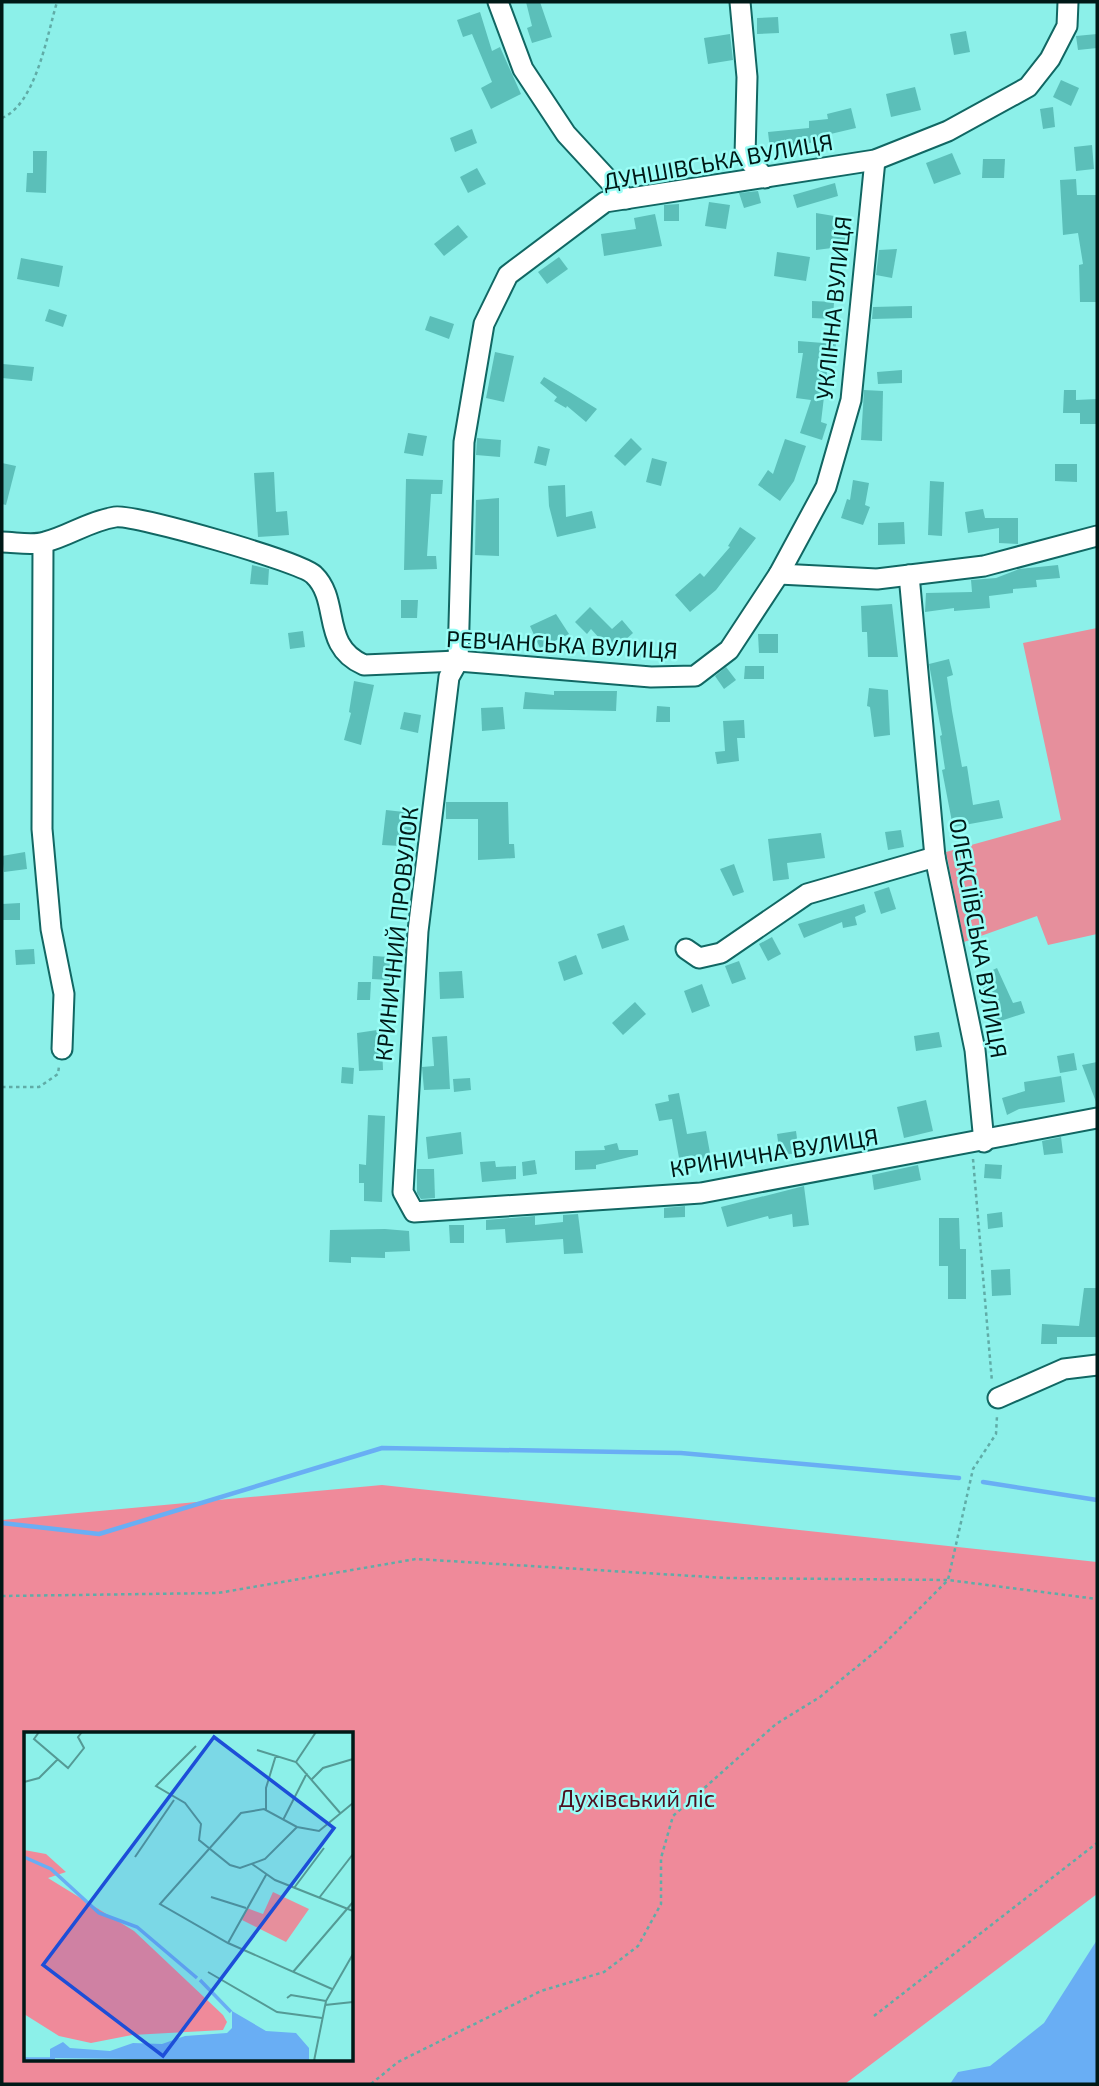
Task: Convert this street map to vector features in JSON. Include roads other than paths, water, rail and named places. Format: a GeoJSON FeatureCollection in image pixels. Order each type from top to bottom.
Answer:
{"type":"FeatureCollection","features":[{"type":"Feature","properties":{"kind":"street"},"geometry":{"type":"LineString","coordinates":[[498,2],[523,69],[566,134],[626,199]]}},
{"type":"Feature","properties":{"kind":"street"},"geometry":{"type":"LineString","coordinates":[[740,2],[747,77],[745,156],[765,178]]}},
{"type":"Feature","properties":{"kind":"street","name":"ДУНШІВСЬКА ВУЛИЦЯ"},"geometry":{"type":"LineString","coordinates":[[458,661],[464,442],[484,324],[508,275],[605,202],[875,160],[948,131],[1028,87],[1050,59],[1067,26],[1068,2]]}},
{"type":"Feature","properties":{"kind":"street","name":"УКЛІННА ВУЛИЦЯ"},"geometry":{"type":"LineString","coordinates":[[779,574],[827,487],[851,400],[875,160]]}},
{"type":"Feature","properties":{"kind":"street","name":"РЕВЧАНСЬКА ВУЛИЦЯ"},"geometry":{"type":"LineString","coordinates":[[43,543],[86,523],[118,516],[152,522],[302,566],[321,584],[336,637],[351,659],[364,665],[458,661],[651,677],[695,676],[729,650],[779,574]]}},
{"type":"Feature","properties":{"kind":"street"},"geometry":{"type":"LineString","coordinates":[[779,574],[877,579],[984,566],[1097,536]]}},
{"type":"Feature","properties":{"kind":"street"},"geometry":{"type":"LineString","coordinates":[[2,542],[43,543],[42,830],[51,929],[64,994],[62,1049]]}},
{"type":"Feature","properties":{"kind":"street","name":"ОЛЕКСІЇВСЬКА ВУЛИЦЯ"},"geometry":{"type":"LineString","coordinates":[[909,575],[935,857],[975,1050],[978,1143]]}},
{"type":"Feature","properties":{"kind":"street","name":"КРИНИЧНИЙ ПРОВУЛОК"},"geometry":{"type":"LineString","coordinates":[[414,1212],[403,1192],[418,931],[449,677],[458,661]]}},
{"type":"Feature","properties":{"kind":"street"},"geometry":{"type":"LineString","coordinates":[[686,949],[699,958],[721,953],[807,894],[935,857]]}},
{"type":"Feature","properties":{"kind":"street","name":"КРИНИЧНА ВУЛИЦЯ"},"geometry":{"type":"LineString","coordinates":[[414,1212],[701,1193],[978,1143],[1097,1118]]}},
{"type":"Feature","properties":{"kind":"street"},"geometry":{"type":"LineString","coordinates":[[998,1398],[1065,1368],[1097,1365]]}},
{"type":"Feature","properties":{"kind":"water"},"geometry":{"type":"Polygon","coordinates":[[[1097,1940],[1097,2084],[950,2084],[958,2072],[990,2066],[1044,2023],[1097,1940]]]}},
{"type":"Feature","properties":{"kind":"waterway"},"geometry":{"type":"LineString","coordinates":[[2,1523],[99,1534],[382,1448],[681,1453],[959,1478]]}},
{"type":"Feature","properties":{"kind":"waterway"},"geometry":{"type":"LineString","coordinates":[[983,1482],[1097,1500]]}},
{"type":"Feature","properties":{"kind":"park label","name":"Духівський ліс"},"geometry":{"type":"Point","coordinates":[637,1799]}}]}
